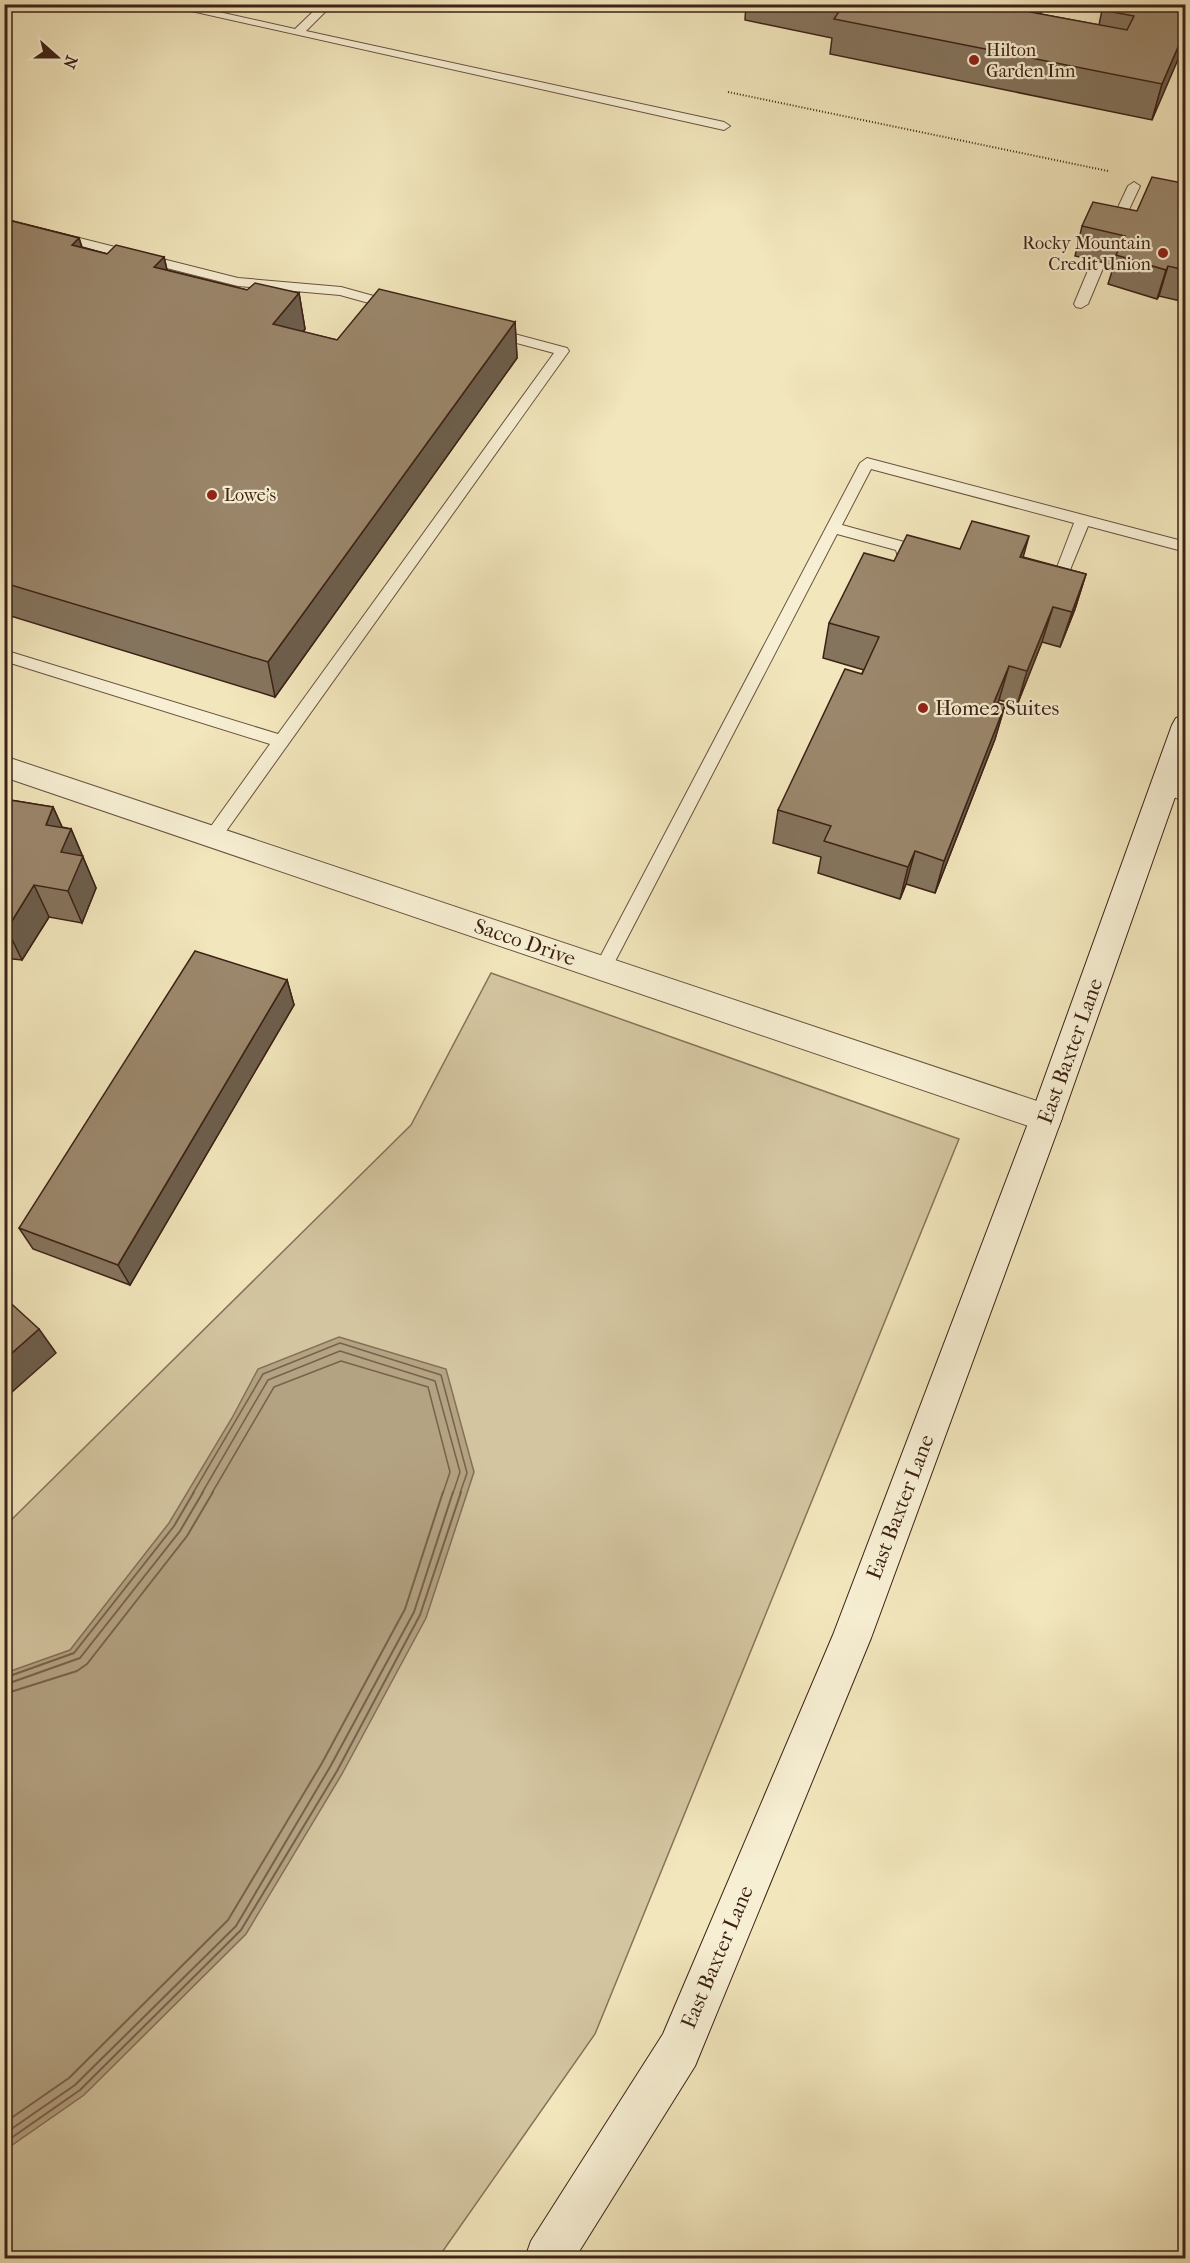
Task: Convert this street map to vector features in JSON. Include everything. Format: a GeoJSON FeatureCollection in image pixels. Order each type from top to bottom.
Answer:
{"type":"FeatureCollection","features":[{"type":"Feature","properties":{"kind":"main road","name":"East Baxter Lane"},"geometry":{"type":"LineString","coordinates":[[548,2259],[679,2050],[851,1638],[1046,1118],[1176,787],[1185,725]]}},
{"type":"Feature","properties":{"kind":"main road","name":"Sacco Drive"},"geometry":{"type":"LineString","coordinates":[[4,766],[1046,1118]]}},
{"type":"Feature","properties":{"kind":"lane"},"geometry":{"type":"LineString","coordinates":[[165,4],[724,126]]}},
{"type":"Feature","properties":{"kind":"lane"},"geometry":{"type":"LineString","coordinates":[[297,33],[328,4]]}},
{"type":"Feature","properties":{"kind":"lane"},"geometry":{"type":"LineString","coordinates":[[1111,236],[1134,186]]}},
{"type":"Feature","properties":{"kind":"lane"},"geometry":{"type":"LineString","coordinates":[[4,223],[238,282],[341,291],[409,310]]}},
{"type":"Feature","properties":{"kind":"lane"},"geometry":{"type":"LineString","coordinates":[[1082,304],[1099,261]]}},
{"type":"Feature","properties":{"kind":"lane"},"geometry":{"type":"LineString","coordinates":[[213,836],[562,351],[476,328]]}},
{"type":"Feature","properties":{"kind":"lane"},"geometry":{"type":"LineString","coordinates":[[603,968],[867,463],[1185,547]]}},
{"type":"Feature","properties":{"kind":"lane"},"geometry":{"type":"LineString","coordinates":[[1029,592],[1060,578],[1083,520]]}},
{"type":"Feature","properties":{"kind":"lane"},"geometry":{"type":"LineString","coordinates":[[833,528],[903,547],[918,540]]}},
{"type":"Feature","properties":{"kind":"lane"},"geometry":{"type":"LineString","coordinates":[[903,547],[905,560],[926,565]]}},
{"type":"Feature","properties":{"kind":"lane"},"geometry":{"type":"LineString","coordinates":[[1038,572],[1060,578]]}},
{"type":"Feature","properties":{"kind":"lane"},"geometry":{"type":"LineString","coordinates":[[4,655],[282,741]]}},
{"type":"Feature","properties":{"kind":"shaded area"},"geometry":{"type":"Polygon","coordinates":[[[491,973],[959,1139],[595,2034],[438,2258],[5,2258],[5,1526],[411,1125],[491,973]]]}},
{"type":"Feature","properties":{"kind":"water"},"geometry":{"type":"Polygon","coordinates":[[[339,1337],[446,1369],[474,1472],[426,1618],[342,1774],[246,1934],[84,2095],[5,2150],[5,1673],[70,1650],[169,1523],[232,1418],[258,1369],[339,1337]]]}},
{"type":"Feature","properties":{"kind":"building"},"geometry":{"type":"Polygon","coordinates":[[[844,4],[1034,4],[1030,12],[1127,30],[1134,16],[1102,10],[1105,4],[1185,4],[1185,31],[1162,84],[834,19],[844,4]]]}},
{"type":"Feature","properties":{"kind":"building"},"geometry":{"type":"Polygon","coordinates":[[[1185,176],[1185,270],[1168,266],[1166,270],[1116,255],[1125,236],[1082,226],[1093,202],[1137,211],[1152,177],[1182,183],[1185,176]]]}},
{"type":"Feature","properties":{"kind":"building","name":"Lowe's"},"geometry":{"type":"Polygon","coordinates":[[[4,219],[79,238],[72,245],[107,254],[116,245],[164,257],[154,267],[247,290],[255,283],[299,293],[273,324],[337,340],[379,289],[515,322],[268,662],[4,583],[4,219]]]}},
{"type":"Feature","properties":{"kind":"building"},"geometry":{"type":"Polygon","coordinates":[[[972,521],[1029,536],[1020,557],[1086,574],[1072,612],[1053,607],[1027,671],[1009,666],[994,702],[1005,705],[944,861],[915,851],[908,867],[824,841],[831,826],[778,810],[845,669],[862,674],[879,637],[829,623],[864,553],[894,561],[907,535],[960,549],[972,521]]]}},
{"type":"Feature","properties":{"kind":"building"},"geometry":{"type":"Polygon","coordinates":[[[4,799],[53,807],[46,825],[71,829],[61,852],[83,856],[68,891],[34,885],[7,929],[4,928],[4,799]]]}},
{"type":"Feature","properties":{"kind":"building"},"geometry":{"type":"Polygon","coordinates":[[[195,951],[287,980],[118,1265],[19,1228],[195,951]]]}},
{"type":"Feature","properties":{"kind":"building"},"geometry":{"type":"Polygon","coordinates":[[[4,1297],[39,1329],[4,1360],[4,1297]]]}},
{"type":"Feature","properties":{"kind":"place","name":"Hilton Garden Inn"},"geometry":{"type":"Point","coordinates":[974,60]}},
{"type":"Feature","properties":{"kind":"place","name":"Rocky Mountain Credit Union"},"geometry":{"type":"Point","coordinates":[1163,253]}},
{"type":"Feature","properties":{"kind":"place","name":"Lowe's"},"geometry":{"type":"Point","coordinates":[212,495]}},
{"type":"Feature","properties":{"kind":"place","name":"Home2 Suites"},"geometry":{"type":"Point","coordinates":[923,708]}}]}
